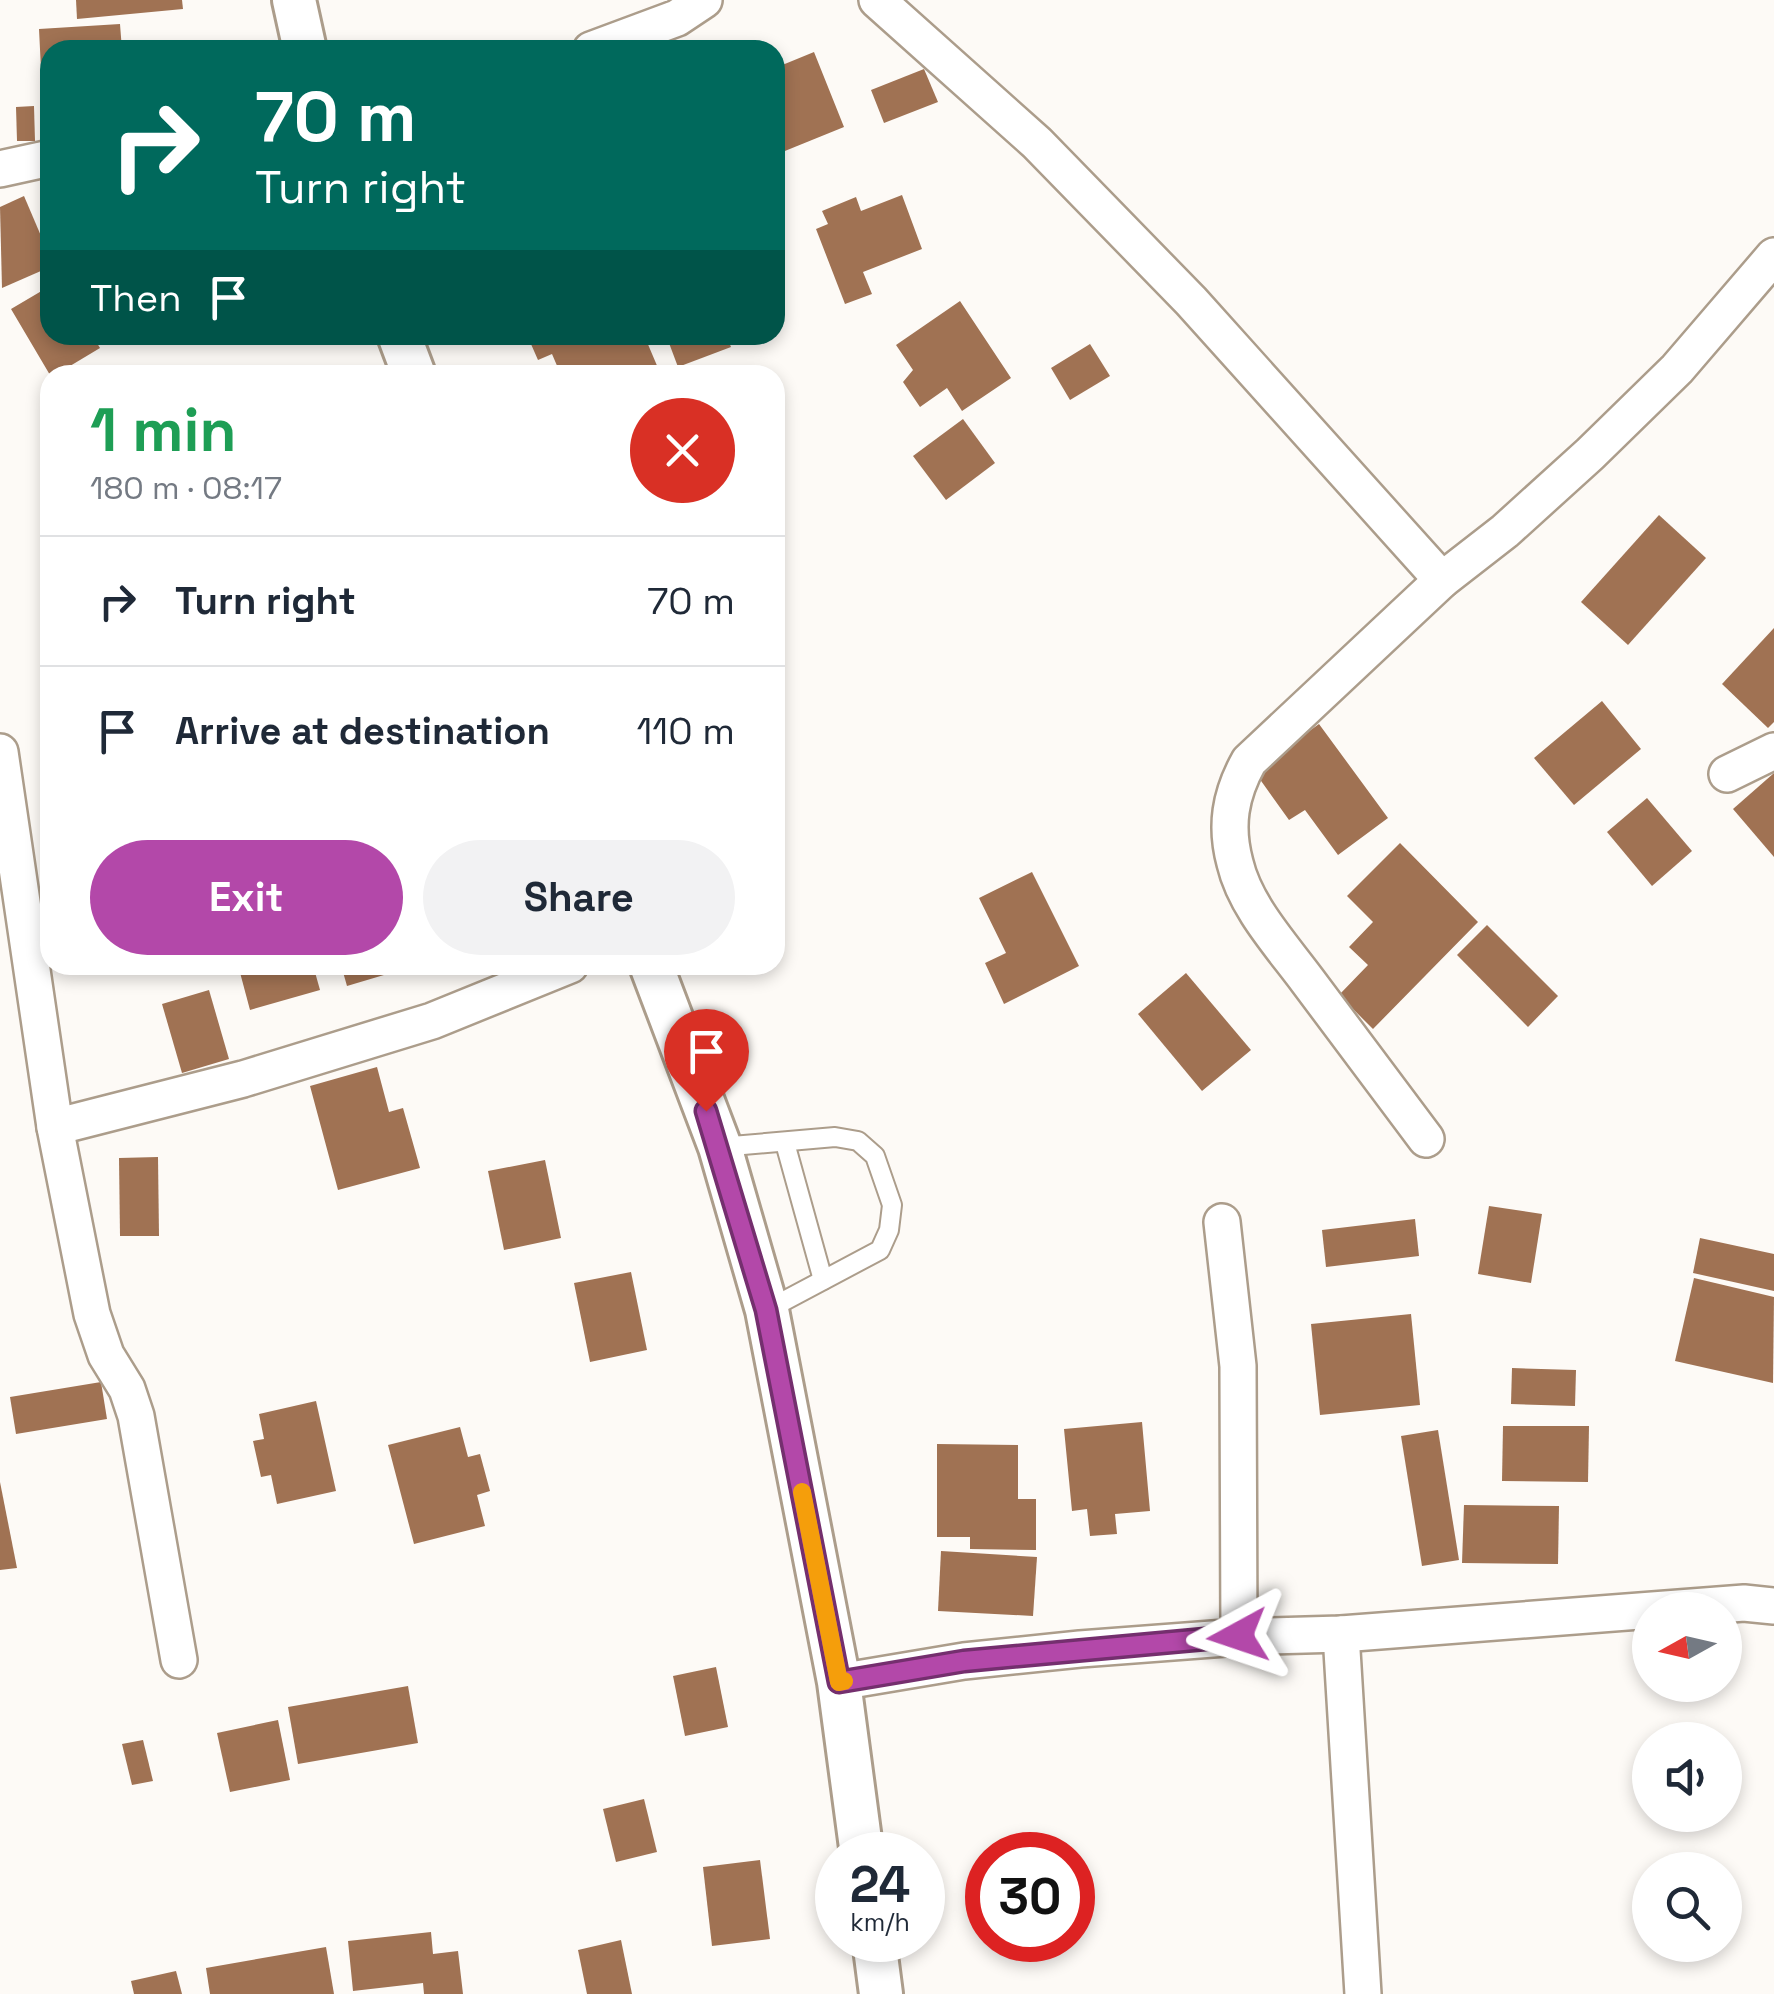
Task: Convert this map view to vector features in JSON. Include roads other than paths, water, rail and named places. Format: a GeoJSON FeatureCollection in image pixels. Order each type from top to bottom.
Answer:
{"type":"FeatureCollection","features":[{"type":"Feature","properties":{"kind":"street"},"geometry":{"type":"LineString","coordinates":[[294,0],[303,40]]}},
{"type":"Feature","properties":{"kind":"street"},"geometry":{"type":"LineString","coordinates":[[618,40],[677,18],[704,0]]}},
{"type":"Feature","properties":{"kind":"street"},"geometry":{"type":"LineString","coordinates":[[877,0],[1063,170],[1191,301],[1442,580]]}},
{"type":"Feature","properties":{"kind":"street"},"geometry":{"type":"LineString","coordinates":[[0,169],[40,160]]}},
{"type":"Feature","properties":{"kind":"street"},"geometry":{"type":"LineString","coordinates":[[1426,1139],[1261,917],[1236,868],[1229,811],[1237,781],[1248,761],[1442,580],[1505,531],[1590,454],[1677,368],[1774,256]]}},
{"type":"Feature","properties":{"kind":"street"},"geometry":{"type":"LineString","coordinates":[[1727,774],[1774,751]]}},
{"type":"Feature","properties":{"kind":"street"},"geometry":{"type":"LineString","coordinates":[[0,752],[55,1127],[92,1314],[106,1355],[127,1389],[136,1416],[179,1660]]}},
{"type":"Feature","properties":{"kind":"street"},"geometry":{"type":"LineString","coordinates":[[55,1127],[244,1079],[432,1021],[545,975]]}},
{"type":"Feature","properties":{"kind":"street"},"geometry":{"type":"LineString","coordinates":[[655,975],[720,1148],[766,1310],[839,1682],[859,1832]]}},
{"type":"Feature","properties":{"kind":"street"},"geometry":{"type":"LineString","coordinates":[[1222,1222],[1238,1366],[1238,1636]]}},
{"type":"Feature","properties":{"kind":"street"},"geometry":{"type":"LineString","coordinates":[[839,1682],[964,1661],[1238,1636],[1341,1634],[1704,1606],[1774,1606]]}},
{"type":"Feature","properties":{"kind":"street"},"geometry":{"type":"LineString","coordinates":[[1341,1634],[1363,1994]]}},
{"type":"Feature","properties":{"kind":"street"},"geometry":{"type":"LineString","coordinates":[[877,1962],[881,1994]]}},
{"type":"Feature","properties":{"kind":"lane"},"geometry":{"type":"LineString","coordinates":[[720,1148],[836,1137],[858,1141],[875,1156],[892,1205],[889,1230],[880,1250],[766,1310]]}},
{"type":"Feature","properties":{"kind":"lane"},"geometry":{"type":"LineString","coordinates":[[785,1143],[823,1280]]}}]}
